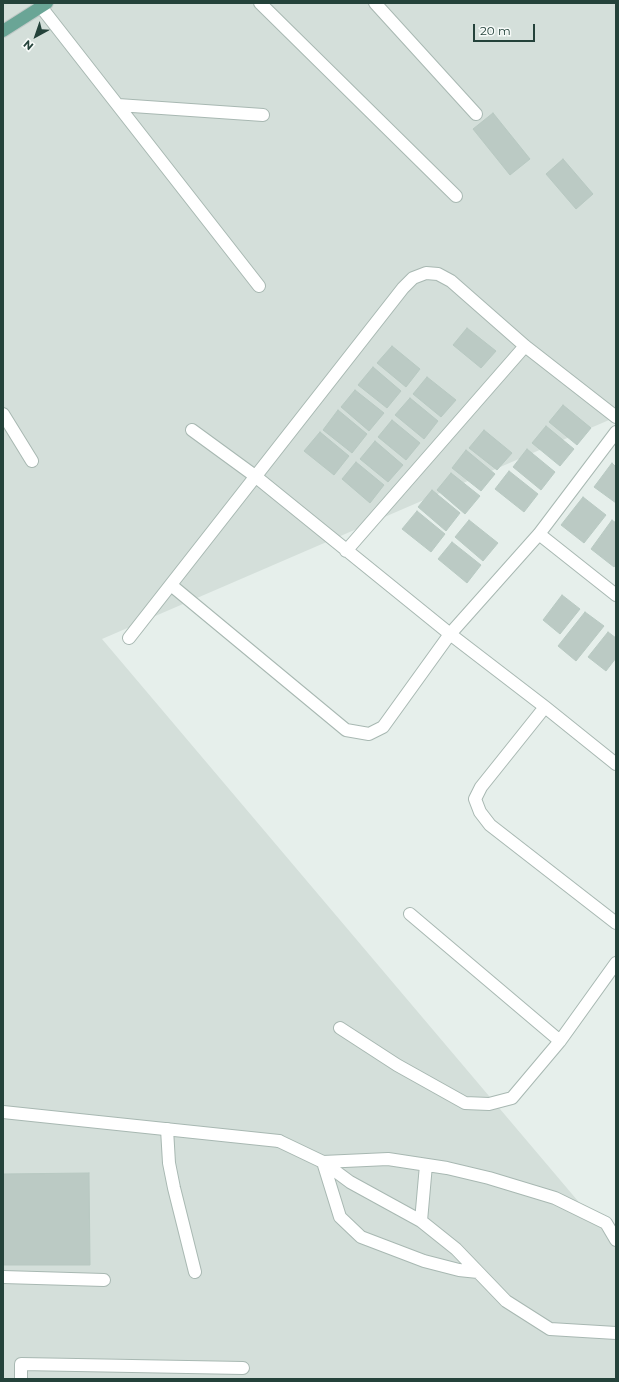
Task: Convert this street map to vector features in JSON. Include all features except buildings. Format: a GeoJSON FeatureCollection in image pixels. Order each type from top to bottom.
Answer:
{"type":"FeatureCollection","features":[{"type":"Feature","properties":{"kind":"main road"},"geometry":{"type":"LineString","coordinates":[[3,31],[44,5]]}},
{"type":"Feature","properties":{"kind":"street"},"geometry":{"type":"LineString","coordinates":[[260,3],[456,196]]}},
{"type":"Feature","properties":{"kind":"street"},"geometry":{"type":"LineString","coordinates":[[375,3],[476,114]]}},
{"type":"Feature","properties":{"kind":"street"},"geometry":{"type":"LineString","coordinates":[[44,5],[118,105],[259,286]]}},
{"type":"Feature","properties":{"kind":"street"},"geometry":{"type":"LineString","coordinates":[[118,105],[263,115]]}},
{"type":"Feature","properties":{"kind":"street"},"geometry":{"type":"LineString","coordinates":[[129,638],[402,288],[413,278],[426,273],[438,274],[451,281],[525,346],[616,417]]}},
{"type":"Feature","properties":{"kind":"street"},"geometry":{"type":"LineString","coordinates":[[346,551],[525,346]]}},
{"type":"Feature","properties":{"kind":"street"},"geometry":{"type":"LineString","coordinates":[[3,414],[32,461]]}},
{"type":"Feature","properties":{"kind":"street"},"geometry":{"type":"LineString","coordinates":[[192,430],[255,476],[450,634],[616,764]]}},
{"type":"Feature","properties":{"kind":"street"},"geometry":{"type":"LineString","coordinates":[[171,585],[346,730],[369,734],[383,727],[450,634],[539,534],[616,432]]}},
{"type":"Feature","properties":{"kind":"street"},"geometry":{"type":"LineString","coordinates":[[539,534],[616,595]]}},
{"type":"Feature","properties":{"kind":"street"},"geometry":{"type":"LineString","coordinates":[[545,707],[481,787],[476,799],[480,812],[490,825],[616,923]]}},
{"type":"Feature","properties":{"kind":"street"},"geometry":{"type":"LineString","coordinates":[[410,914],[560,1041]]}},
{"type":"Feature","properties":{"kind":"street"},"geometry":{"type":"LineString","coordinates":[[340,1028],[397,1065],[465,1103],[489,1104],[512,1098],[560,1041],[616,963]]}},
{"type":"Feature","properties":{"kind":"street"},"geometry":{"type":"LineString","coordinates":[[3,1112],[279,1141],[323,1162],[350,1182],[421,1221],[456,1249],[506,1301],[550,1329],[616,1333]]}},
{"type":"Feature","properties":{"kind":"street"},"geometry":{"type":"LineString","coordinates":[[167,1129],[169,1163],[195,1272]]}},
{"type":"Feature","properties":{"kind":"street"},"geometry":{"type":"LineString","coordinates":[[323,1162],[388,1159],[447,1168],[489,1178],[555,1198],[606,1223],[616,1240]]}},
{"type":"Feature","properties":{"kind":"street"},"geometry":{"type":"LineString","coordinates":[[323,1162],[340,1217],[361,1237],[424,1261],[459,1270],[478,1272]]}},
{"type":"Feature","properties":{"kind":"street"},"geometry":{"type":"LineString","coordinates":[[421,1221],[426,1165]]}},
{"type":"Feature","properties":{"kind":"street"},"geometry":{"type":"LineString","coordinates":[[3,1277],[104,1280]]}},
{"type":"Feature","properties":{"kind":"street"},"geometry":{"type":"LineString","coordinates":[[21,1379],[21,1364],[243,1368]]}},
{"type":"Feature","properties":{"kind":"shaded area"},"geometry":{"type":"Polygon","coordinates":[[[3,3],[616,3],[616,417],[102,639],[616,1246],[616,1379],[3,1379],[3,3]]]}}]}
